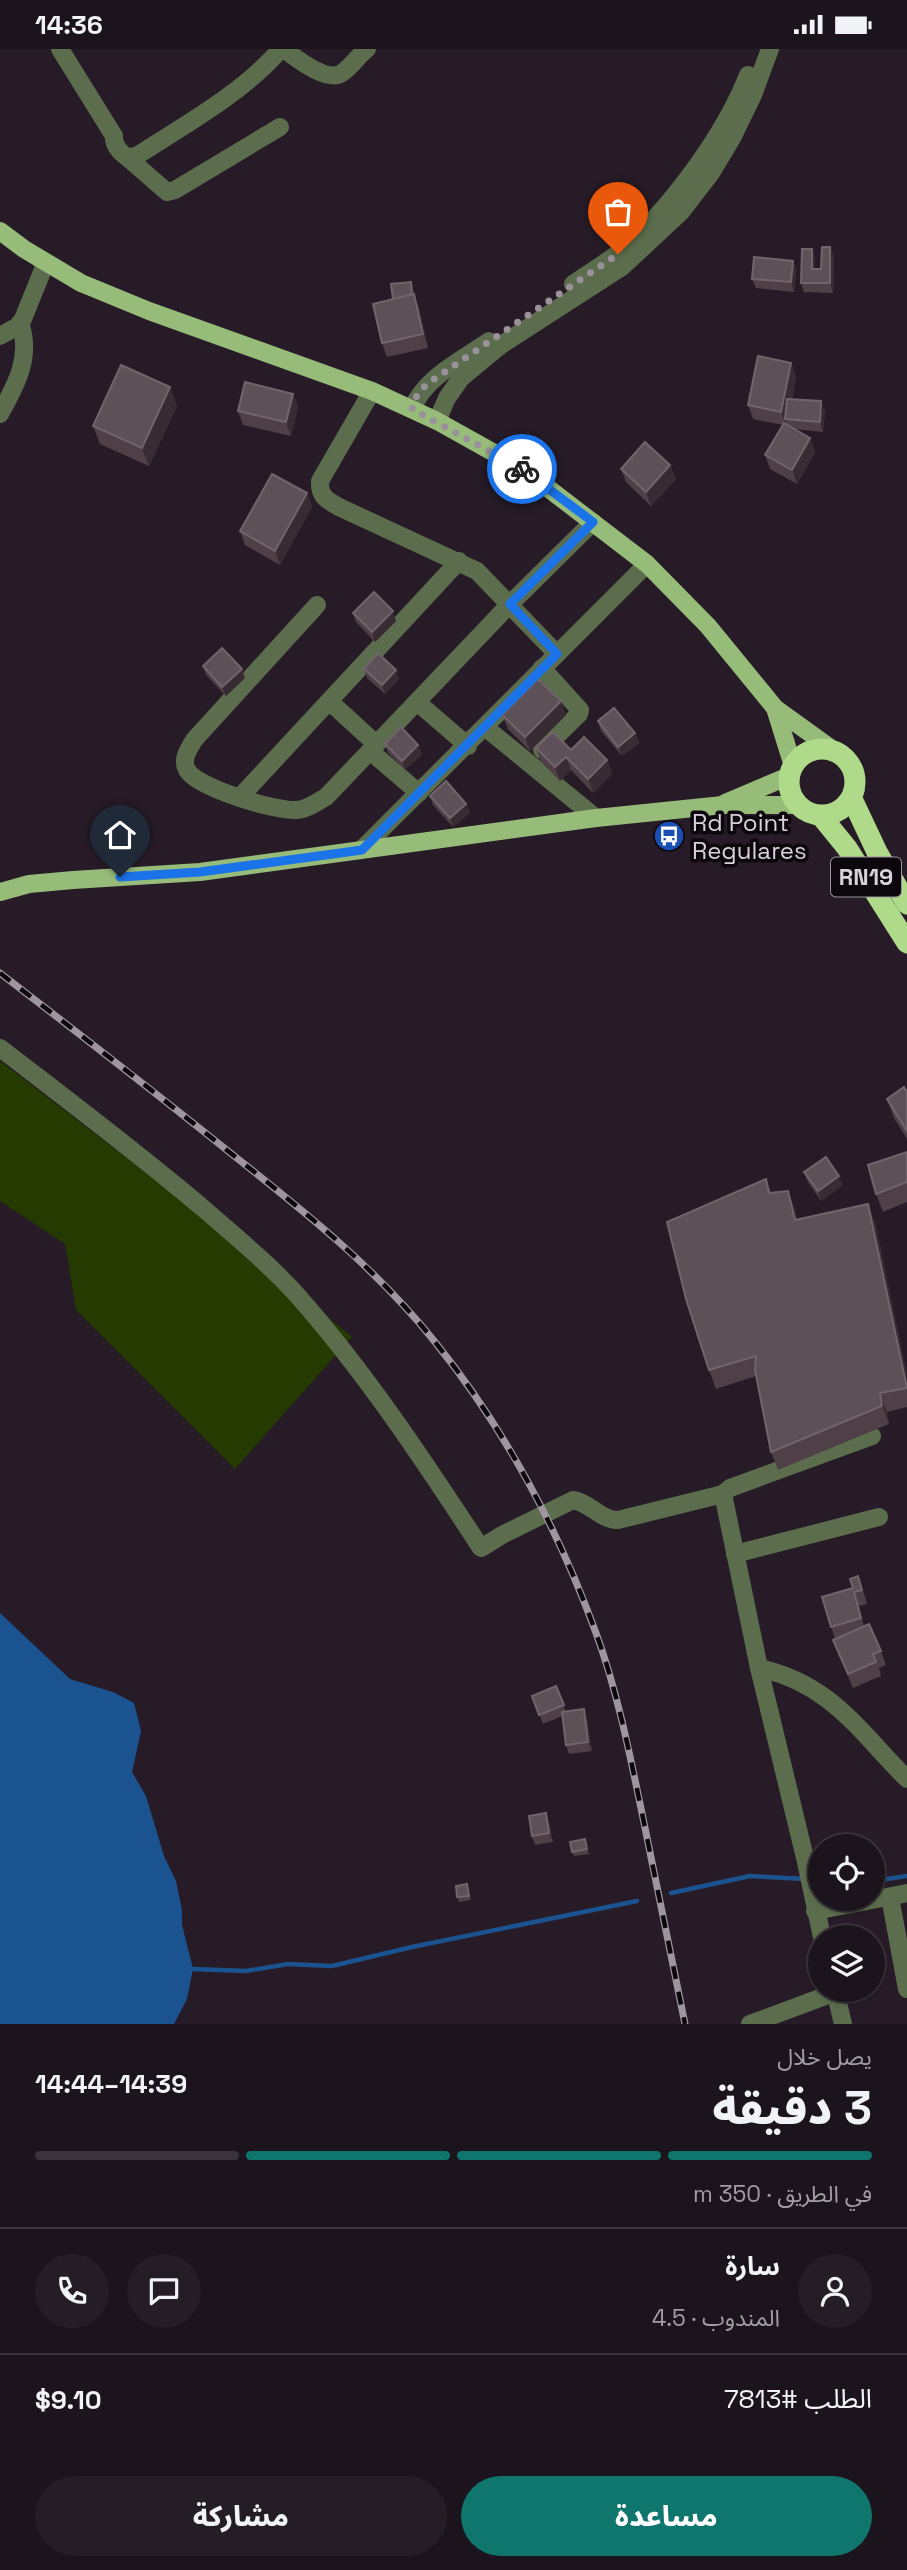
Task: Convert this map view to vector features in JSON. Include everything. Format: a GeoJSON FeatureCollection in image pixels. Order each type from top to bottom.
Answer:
{"type":"FeatureCollection","features":[{"type":"Feature","properties":{"kind":"highway"},"geometry":{"type":"LineString","coordinates":[[791,771],[801,757],[812,750],[836,752]]}},
{"type":"Feature","properties":{"kind":"highway","name":"RN19"},"geometry":{"type":"LineString","coordinates":[[836,752],[852,767],[856,777],[852,799],[877,852],[907,904]]}},
{"type":"Feature","properties":{"kind":"highway","name":"RN19"},"geometry":{"type":"LineString","coordinates":[[791,771],[792,796],[797,805],[808,813],[821,816],[847,848],[907,943]]}},
{"type":"Feature","properties":{"kind":"highway"},"geometry":{"type":"LineString","coordinates":[[821,816],[844,808],[852,799]]}},
{"type":"Feature","properties":{"kind":"main road","name":"RN19"},"geometry":{"type":"LineString","coordinates":[[0,231],[81,283],[149,311],[372,391],[437,421],[523,469],[647,564],[709,626],[775,708],[836,752]]}},
{"type":"Feature","properties":{"kind":"main road","name":"RN19"},"geometry":{"type":"LineString","coordinates":[[775,708],[791,771]]}},
{"type":"Feature","properties":{"kind":"main road"},"geometry":{"type":"LineString","coordinates":[[723,804],[791,771]]}},
{"type":"Feature","properties":{"kind":"main road"},"geometry":{"type":"LineString","coordinates":[[0,891],[29,884],[200,872],[596,818],[723,804],[797,805]]}},
{"type":"Feature","properties":{"kind":"street"},"geometry":{"type":"LineString","coordinates":[[60,49],[114,136],[120,153],[167,192],[175,190],[280,127]]}},
{"type":"Feature","properties":{"kind":"street"},"geometry":{"type":"LineString","coordinates":[[128,158],[138,155],[224,98],[265,67],[279,51],[285,50],[322,73],[335,76],[343,73],[366,49]]}},
{"type":"Feature","properties":{"kind":"street"},"geometry":{"type":"LineString","coordinates":[[437,421],[455,374],[618,254],[650,224],[690,176],[724,122],[741,94],[758,49]]}},
{"type":"Feature","properties":{"kind":"street"},"geometry":{"type":"LineString","coordinates":[[412,409],[417,395],[427,384],[455,374],[622,267],[681,212],[711,173],[732,138],[754,95],[770,49]]}},
{"type":"Feature","properties":{"kind":"street"},"geometry":{"type":"LineString","coordinates":[[0,336],[20,323],[46,262]]}},
{"type":"Feature","properties":{"kind":"street"},"geometry":{"type":"LineString","coordinates":[[0,414],[16,384],[25,358],[25,336],[20,323]]}},
{"type":"Feature","properties":{"kind":"street"},"geometry":{"type":"LineString","coordinates":[[372,391],[320,481],[319,491],[326,500],[339,507],[477,571],[557,654]]}},
{"type":"Feature","properties":{"kind":"street"},"geometry":{"type":"LineString","coordinates":[[317,605],[194,740],[186,754],[185,764],[188,772],[201,782],[281,809],[300,810],[326,797],[510,604],[593,522]]}},
{"type":"Feature","properties":{"kind":"street"},"geometry":{"type":"LineString","coordinates":[[240,797],[459,561]]}},
{"type":"Feature","properties":{"kind":"street"},"geometry":{"type":"LineString","coordinates":[[362,850],[647,564]]}},
{"type":"Feature","properties":{"kind":"street"},"geometry":{"type":"LineString","coordinates":[[529,762],[580,710],[542,668]]}},
{"type":"Feature","properties":{"kind":"street"},"geometry":{"type":"LineString","coordinates":[[329,701],[419,793]]}},
{"type":"Feature","properties":{"kind":"street"},"geometry":{"type":"LineString","coordinates":[[416,702],[468,745]]}},
{"type":"Feature","properties":{"kind":"street"},"geometry":{"type":"LineString","coordinates":[[486,728],[596,818]]}},
{"type":"Feature","properties":{"kind":"street"},"geometry":{"type":"LineString","coordinates":[[0,1048],[154,1167],[257,1255],[297,1294],[422,1458],[481,1548],[573,1500],[587,1505],[609,1520],[618,1520],[723,1494],[730,1488],[872,1436]]}},
{"type":"Feature","properties":{"kind":"street"},"geometry":{"type":"LineString","coordinates":[[723,1494],[759,1668],[808,1871]]}},
{"type":"Feature","properties":{"kind":"street"},"geometry":{"type":"LineString","coordinates":[[735,1554],[879,1517]]}},
{"type":"Feature","properties":{"kind":"street"},"geometry":{"type":"LineString","coordinates":[[759,1668],[800,1680],[824,1695],[907,1779]]}},
{"type":"Feature","properties":{"kind":"street"},"geometry":{"type":"LineString","coordinates":[[898,1895],[907,1989]]}},
{"type":"Feature","properties":{"kind":"street"},"geometry":{"type":"LineString","coordinates":[[815,1911],[819,1925]]}},
{"type":"Feature","properties":{"kind":"street"},"geometry":{"type":"LineString","coordinates":[[750,2024],[808,2002]]}},
{"type":"Feature","properties":{"kind":"street"},"geometry":{"type":"LineString","coordinates":[[838,2002],[842,2024]]}},
{"type":"Feature","properties":{"kind":"green space"},"geometry":{"type":"Polygon","coordinates":[[[0,1061],[239,1244],[352,1337],[235,1469],[76,1310],[65,1244],[0,1201],[0,1061]]]}},
{"type":"Feature","properties":{"kind":"water"},"geometry":{"type":"Polygon","coordinates":[[[0,1613],[70,1679],[113,1692],[134,1703],[141,1731],[132,1772],[146,1796],[164,1856],[176,1881],[182,1925],[193,1969],[187,1999],[174,2024],[0,2024],[0,1613]]]}},
{"type":"Feature","properties":{"kind":"building"},"geometry":{"type":"Polygon","coordinates":[[[822,247],[830,247],[830,283],[801,283],[802,249],[812,249],[812,269],[821,269],[822,247]]]}},
{"type":"Feature","properties":{"kind":"building"},"geometry":{"type":"Polygon","coordinates":[[[754,257],[793,261],[791,282],[752,279],[754,257]]]}},
{"type":"Feature","properties":{"kind":"building"},"geometry":{"type":"Polygon","coordinates":[[[411,282],[412,295],[393,299],[391,284],[411,282]]]}},
{"type":"Feature","properties":{"kind":"building"},"geometry":{"type":"Polygon","coordinates":[[[414,294],[423,334],[382,343],[373,304],[414,294]]]}},
{"type":"Feature","properties":{"kind":"building"},"geometry":{"type":"Polygon","coordinates":[[[758,356],[791,363],[781,412],[748,405],[758,356]]]}},
{"type":"Feature","properties":{"kind":"building"},"geometry":{"type":"Polygon","coordinates":[[[121,365],[170,387],[142,448],[93,426],[121,365]]]}},
{"type":"Feature","properties":{"kind":"building"},"geometry":{"type":"Polygon","coordinates":[[[245,382],[293,394],[286,422],[238,411],[245,382]]]}},
{"type":"Feature","properties":{"kind":"building"},"geometry":{"type":"Polygon","coordinates":[[[787,399],[821,401],[820,422],[785,419],[787,399]]]}},
{"type":"Feature","properties":{"kind":"building"},"geometry":{"type":"Polygon","coordinates":[[[784,423],[810,438],[792,470],[765,455],[784,423]]]}},
{"type":"Feature","properties":{"kind":"building"},"geometry":{"type":"Polygon","coordinates":[[[645,442],[670,465],[646,492],[621,469],[645,442]]]}},
{"type":"Feature","properties":{"kind":"building"},"geometry":{"type":"Polygon","coordinates":[[[272,474],[307,493],[275,551],[240,531],[272,474]]]}},
{"type":"Feature","properties":{"kind":"building"},"geometry":{"type":"Polygon","coordinates":[[[374,592],[393,611],[372,632],[353,613],[374,592]]]}},
{"type":"Feature","properties":{"kind":"building"},"geometry":{"type":"Polygon","coordinates":[[[222,648],[242,669],[222,687],[203,666],[222,648]]]}},
{"type":"Feature","properties":{"kind":"building"},"geometry":{"type":"Polygon","coordinates":[[[378,653],[396,670],[382,685],[364,669],[378,653]]]}},
{"type":"Feature","properties":{"kind":"building"},"geometry":{"type":"Polygon","coordinates":[[[538,679],[561,701],[525,737],[502,715],[538,679]]]}},
{"type":"Feature","properties":{"kind":"building"},"geometry":{"type":"Polygon","coordinates":[[[614,708],[635,733],[618,747],[598,721],[614,708]]]}},
{"type":"Feature","properties":{"kind":"building"},"geometry":{"type":"Polygon","coordinates":[[[401,727],[418,745],[402,761],[385,744],[401,727]]]}},
{"type":"Feature","properties":{"kind":"building"},"geometry":{"type":"Polygon","coordinates":[[[553,732],[571,750],[584,737],[607,760],[588,779],[566,757],[555,767],[536,748],[553,732]]]}},
{"type":"Feature","properties":{"kind":"building"},"geometry":{"type":"Polygon","coordinates":[[[446,781],[466,804],[450,818],[430,796],[446,781]]]}},
{"type":"Feature","properties":{"kind":"building"},"geometry":{"type":"Polygon","coordinates":[[[904,1087],[907,1092],[907,1131],[887,1099],[904,1087]]]}},
{"type":"Feature","properties":{"kind":"building"},"geometry":{"type":"Polygon","coordinates":[[[907,1152],[907,1182],[876,1194],[868,1165],[907,1152]]]}},
{"type":"Feature","properties":{"kind":"building"},"geometry":{"type":"Polygon","coordinates":[[[826,1157],[839,1176],[818,1191],[804,1172],[826,1157]]]}},
{"type":"Feature","properties":{"kind":"building"},"geometry":{"type":"Polygon","coordinates":[[[766,1179],[769,1193],[788,1191],[795,1220],[868,1204],[907,1388],[880,1393],[882,1406],[771,1452],[755,1370],[756,1356],[709,1370],[686,1299],[667,1222],[766,1179]]]}},
{"type":"Feature","properties":{"kind":"building"},"geometry":{"type":"Polygon","coordinates":[[[858,1576],[862,1590],[854,1592],[861,1618],[831,1627],[822,1597],[853,1588],[850,1579],[858,1576]]]}},
{"type":"Feature","properties":{"kind":"building"},"geometry":{"type":"Polygon","coordinates":[[[869,1624],[881,1651],[873,1654],[876,1662],[848,1674],[833,1640],[869,1624]]]}},
{"type":"Feature","properties":{"kind":"building"},"geometry":{"type":"Polygon","coordinates":[[[556,1686],[564,1705],[539,1715],[532,1696],[556,1686]]]}},
{"type":"Feature","properties":{"kind":"building"},"geometry":{"type":"Polygon","coordinates":[[[584,1709],[588,1742],[566,1745],[562,1712],[584,1709]]]}},
{"type":"Feature","properties":{"kind":"building"},"geometry":{"type":"Polygon","coordinates":[[[546,1813],[549,1833],[532,1836],[529,1816],[546,1813]]]}},
{"type":"Feature","properties":{"kind":"building"},"geometry":{"type":"Polygon","coordinates":[[[585,1839],[587,1849],[572,1852],[570,1842],[585,1839]]]}},
{"type":"Feature","properties":{"kind":"building"},"geometry":{"type":"Polygon","coordinates":[[[467,1884],[469,1896],[457,1897],[456,1886],[467,1884]]]}},
{"type":"Feature","properties":{"kind":"waterway"},"geometry":{"type":"LineString","coordinates":[[671,1893],[750,1876],[806,1879]]}},
{"type":"Feature","properties":{"kind":"waterway"},"geometry":{"type":"LineString","coordinates":[[885,1879],[907,1876]]}},
{"type":"Feature","properties":{"kind":"waterway"},"geometry":{"type":"LineString","coordinates":[[193,1969],[246,1971],[288,1964],[332,1966],[637,1901]]}},
{"type":"Feature","properties":{"kind":"railway"},"geometry":{"type":"LineString","coordinates":[[0,973],[287,1198],[365,1266],[413,1315],[435,1342],[507,1445],[565,1556],[604,1656],[628,1748],[685,2024]]}},
{"type":"Feature","properties":{"kind":"way so far"},"geometry":{"type":"LineString","coordinates":[[522,469],[412,409],[417,395],[427,384],[618,254]]}},
{"type":"Feature","properties":{"kind":"place","name":"Rd Point Regulares"},"geometry":{"type":"Point","coordinates":[669,836]}},
{"type":"Feature","properties":{"kind":"route"},"geometry":{"type":"LineString","coordinates":[[120,877],[200,872],[362,850],[486,728],[557,654],[510,604],[593,522],[522,469]]}}]}
